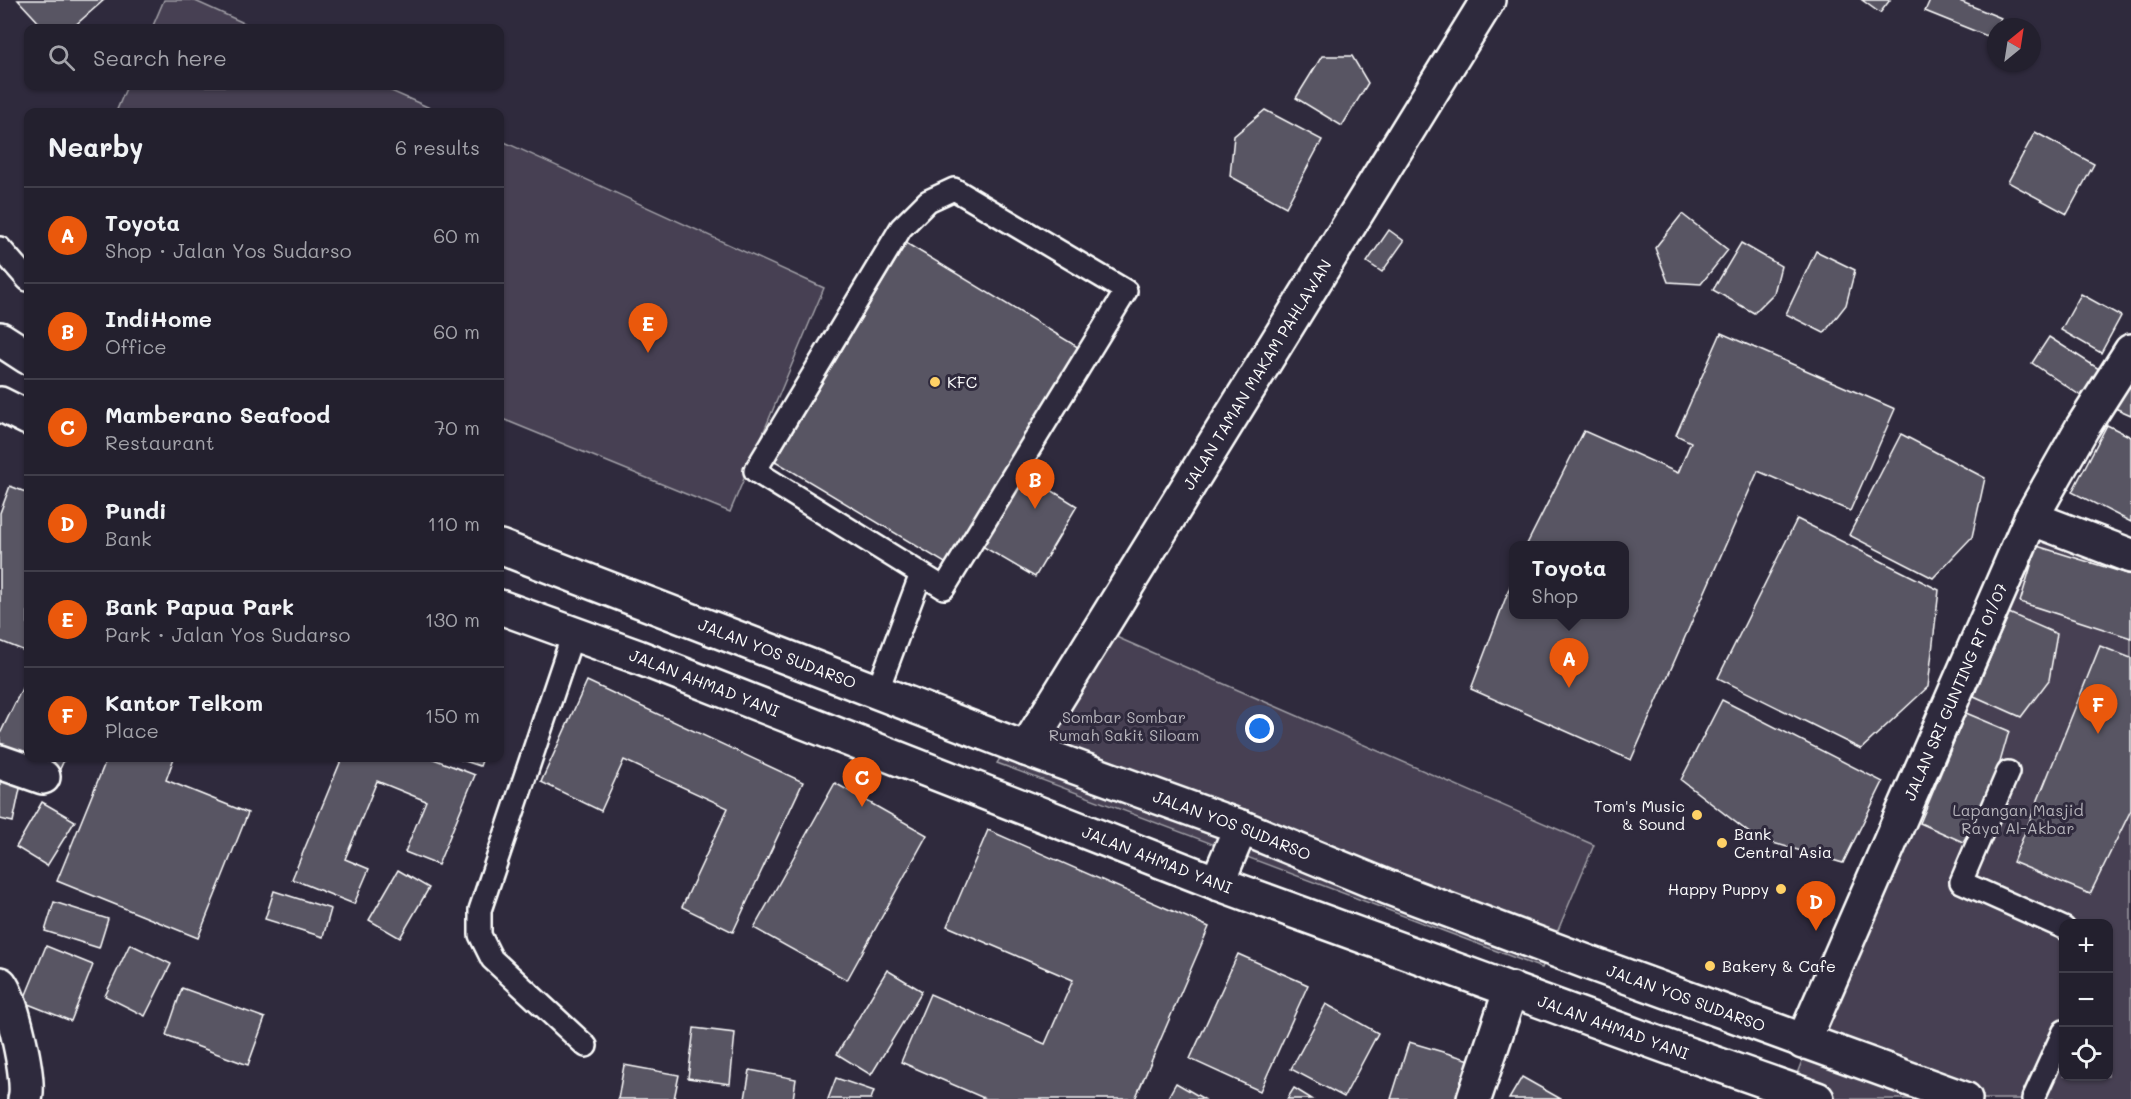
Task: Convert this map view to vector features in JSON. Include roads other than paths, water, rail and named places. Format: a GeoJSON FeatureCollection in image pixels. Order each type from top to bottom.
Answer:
{"type":"FeatureCollection","features":[{"type":"Feature","properties":{"kind":"main road","name":"JALAN TAMAN MAKAM PAHLAWAN"},"geometry":{"type":"LineString","coordinates":[[1026,749],[1488,0]]}},
{"type":"Feature","properties":{"kind":"main road"},"geometry":{"type":"LineString","coordinates":[[0,339],[24,354]]}},
{"type":"Feature","properties":{"kind":"main road","name":"JALAN SRI GUNTING RT 01/07"},"geometry":{"type":"LineString","coordinates":[[1803,1042],[2031,518],[2082,428],[2131,351]]}},
{"type":"Feature","properties":{"kind":"main road"},"geometry":{"type":"LineString","coordinates":[[0,404],[24,416]]}},
{"type":"Feature","properties":{"kind":"main road"},"geometry":{"type":"LineString","coordinates":[[2031,518],[2131,556]]}},
{"type":"Feature","properties":{"kind":"main road","name":"JALAN YOS SUDARSO"},"geometry":{"type":"LineString","coordinates":[[504,550],[1026,749],[1241,828],[1387,887],[1803,1042],[1965,1099]]}},
{"type":"Feature","properties":{"kind":"main road","name":"JALAN AHMAD YANI"},"geometry":{"type":"LineString","coordinates":[[504,608],[1217,883],[1817,1099]]}},
{"type":"Feature","properties":{"kind":"main road"},"geometry":{"type":"LineString","coordinates":[[0,762],[43,777]]}},
{"type":"Feature","properties":{"kind":"main road"},"geometry":{"type":"LineString","coordinates":[[1217,883],[1241,828]]}},
{"type":"Feature","properties":{"kind":"main road"},"geometry":{"type":"LineString","coordinates":[[0,984],[13,1018],[23,1055],[25,1099]]}},
{"type":"Feature","properties":{"kind":"main road"},"geometry":{"type":"LineString","coordinates":[[1474,1099],[1511,989]]}},
{"type":"Feature","properties":{"kind":"lane"},"geometry":{"type":"LineString","coordinates":[[954,189],[1126,291],[944,588],[921,574],[755,471],[900,228],[928,201],[954,189]]}},
{"type":"Feature","properties":{"kind":"lane"},"geometry":{"type":"LineString","coordinates":[[0,248],[24,275]]}},
{"type":"Feature","properties":{"kind":"lane"},"geometry":{"type":"LineString","coordinates":[[877,692],[921,574]]}},
{"type":"Feature","properties":{"kind":"lane"},"geometry":{"type":"LineString","coordinates":[[573,634],[480,910],[480,935],[492,959],[585,1046]]}},
{"type":"Feature","properties":{"kind":"lane"},"geometry":{"type":"LineString","coordinates":[[2008,772],[1961,882],[2059,926]]}},
{"type":"Feature","properties":{"kind":"lane"},"geometry":{"type":"LineString","coordinates":[[2033,1099],[2059,1042]]}},
{"type":"Feature","properties":{"kind":"place","name":"Bank Papua Park"},"geometry":{"type":"Point","coordinates":[648,353]}},
{"type":"Feature","properties":{"kind":"place","name":"KFC"},"geometry":{"type":"Point","coordinates":[935,382]}},
{"type":"Feature","properties":{"kind":"place","name":"IndiHome"},"geometry":{"type":"Point","coordinates":[1035,509]}},
{"type":"Feature","properties":{"kind":"place","name":"Toyota"},"geometry":{"type":"Point","coordinates":[1569,688]}},
{"type":"Feature","properties":{"kind":"place","name":"Kantor Telkom"},"geometry":{"type":"Point","coordinates":[2098,734]}},
{"type":"Feature","properties":{"kind":"place","name":"Mamberano Seafood"},"geometry":{"type":"Point","coordinates":[862,807]}},
{"type":"Feature","properties":{"kind":"place","name":"Tom's Music & Sound"},"geometry":{"type":"Point","coordinates":[1697,815]}},
{"type":"Feature","properties":{"kind":"place","name":"Bank Central Asia"},"geometry":{"type":"Point","coordinates":[1722,843]}},
{"type":"Feature","properties":{"kind":"place","name":"Happy Puppy"},"geometry":{"type":"Point","coordinates":[1781,889]}},
{"type":"Feature","properties":{"kind":"place","name":"Pundi"},"geometry":{"type":"Point","coordinates":[1816,931]}},
{"type":"Feature","properties":{"kind":"place","name":"Bakery & Cafe"},"geometry":{"type":"Point","coordinates":[1710,966]}},
{"type":"Feature","properties":{"kind":"park label","name":"Sombar Sombar Rumah Sakit Siloam"},"geometry":{"type":"Point","coordinates":[1124,726]}},
{"type":"Feature","properties":{"kind":"park label","name":"Lapangan Masjid Raya Al-Akbar"},"geometry":{"type":"Point","coordinates":[2018,819]}}]}
